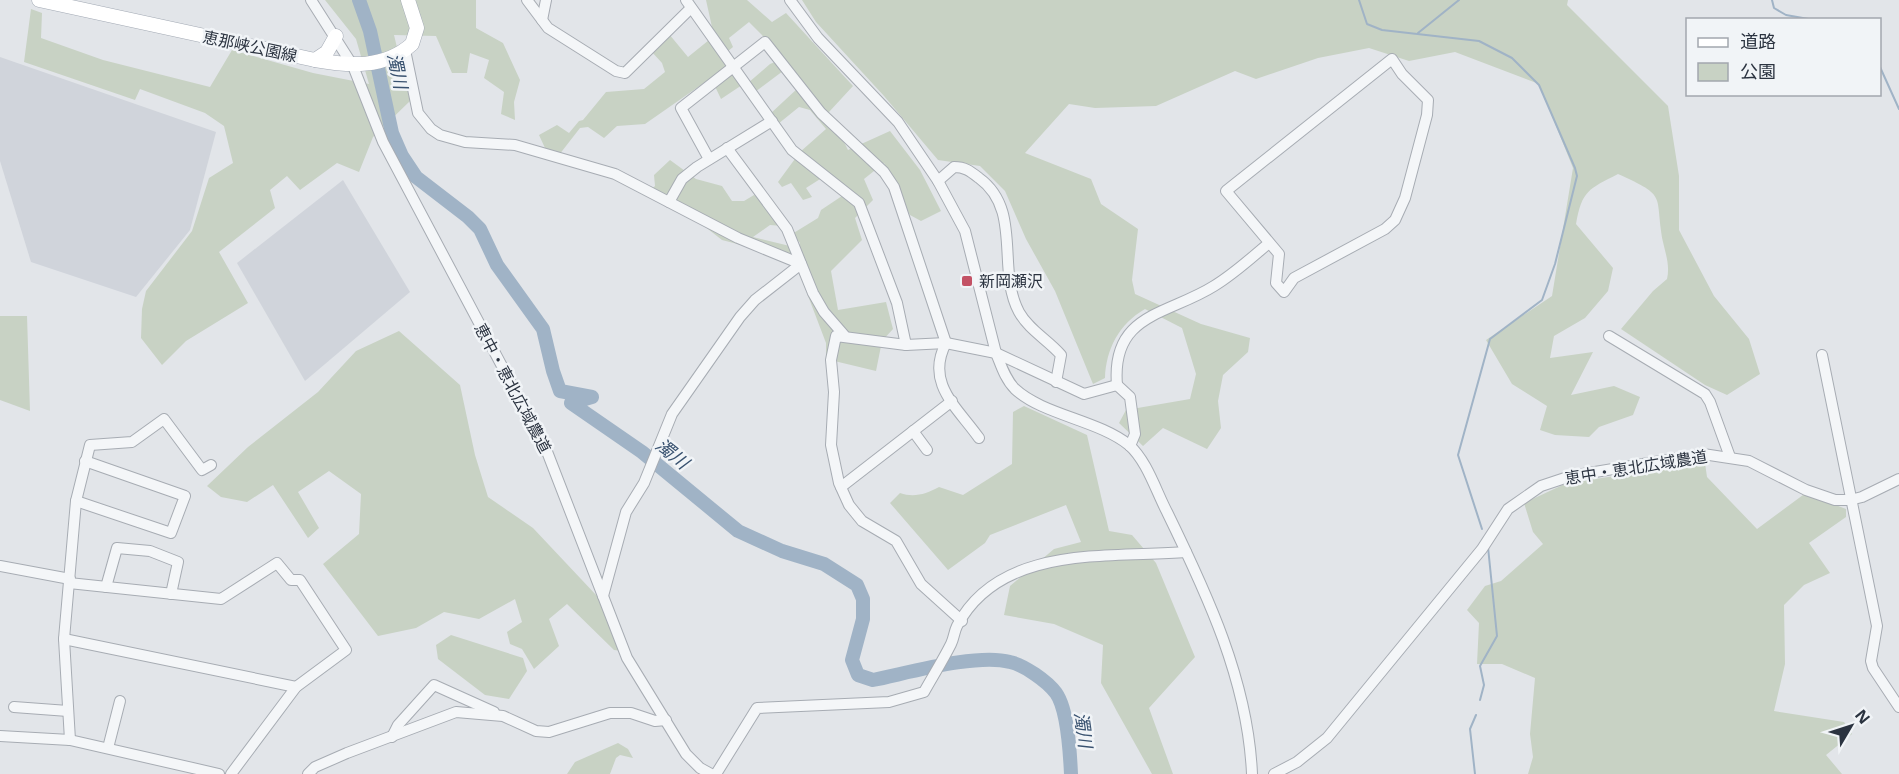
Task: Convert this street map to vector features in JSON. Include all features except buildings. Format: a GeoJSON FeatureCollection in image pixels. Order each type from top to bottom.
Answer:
{"type":"FeatureCollection","features":[{"type":"Feature","properties":{"kind":"main road","name":"恵那峡公園線"},"geometry":{"type":"LineString","coordinates":[[39,0],[315,60],[353,66],[369,64],[400,53]]}},
{"type":"Feature","properties":{"kind":"main road"},"geometry":{"type":"LineString","coordinates":[[400,53],[412,44],[417,34],[408,0]]}},
{"type":"Feature","properties":{"kind":"main road"},"geometry":{"type":"LineString","coordinates":[[315,60],[327,52],[336,36]]}},
{"type":"Feature","properties":{"kind":"street","name":"恵中・恵北広域農道"},"geometry":{"type":"LineString","coordinates":[[311,0],[353,66],[383,142],[546,449],[627,658],[686,754],[700,768],[714,774]]}},
{"type":"Feature","properties":{"kind":"street"},"geometry":{"type":"LineString","coordinates":[[527,0],[548,28],[616,71],[625,73],[689,4],[792,150],[850,193],[865,212],[897,303],[906,345]]}},
{"type":"Feature","properties":{"kind":"street"},"geometry":{"type":"LineString","coordinates":[[542,20],[546,0]]}},
{"type":"Feature","properties":{"kind":"street"},"geometry":{"type":"LineString","coordinates":[[790,0],[818,38],[898,122],[938,181],[965,231],[996,353],[1003,371],[1015,389],[1031,399],[1113,435],[1130,446],[1144,464],[1186,552],[1224,642],[1239,689],[1252,774]]}},
{"type":"Feature","properties":{"kind":"street"},"geometry":{"type":"LineString","coordinates":[[709,159],[681,108],[765,42],[821,113],[884,172],[894,187],[946,343],[940,355],[938,383],[980,438]]}},
{"type":"Feature","properties":{"kind":"street"},"geometry":{"type":"LineString","coordinates":[[400,53],[418,113],[431,129],[440,135],[465,142],[515,145],[615,174],[738,238],[801,264]]}},
{"type":"Feature","properties":{"kind":"street"},"geometry":{"type":"LineString","coordinates":[[1392,59],[1402,74],[1428,100],[1427,115],[1409,184],[1395,220],[1385,230],[1294,278],[1284,292],[1276,283],[1280,254],[1269,243],[1226,191],[1392,59]]}},
{"type":"Feature","properties":{"kind":"street"},"geometry":{"type":"LineString","coordinates":[[669,202],[682,179],[709,159],[772,121]]}},
{"type":"Feature","properties":{"kind":"street"},"geometry":{"type":"LineString","coordinates":[[727,148],[787,229],[824,312],[844,335]]}},
{"type":"Feature","properties":{"kind":"street"},"geometry":{"type":"LineString","coordinates":[[938,181],[954,167],[964,167],[984,182],[999,201],[1007,228],[1008,276],[1013,294],[1019,312],[1061,355],[1062,361],[1056,382]]}},
{"type":"Feature","properties":{"kind":"street"},"geometry":{"type":"LineString","coordinates":[[1130,446],[1135,434],[1130,397],[1117,385],[1118,357],[1126,337],[1134,328],[1157,312],[1214,287],[1269,243]]}},
{"type":"Feature","properties":{"kind":"street"},"geometry":{"type":"LineString","coordinates":[[603,596],[626,512],[644,483],[672,414],[740,317],[755,300],[801,264]]}},
{"type":"Feature","properties":{"kind":"street"},"geometry":{"type":"LineString","coordinates":[[962,621],[921,584],[896,541],[862,521],[849,505],[841,487],[831,445],[834,392],[831,360],[833,340],[836,336],[844,335],[906,345],[946,343],[996,353],[1084,394],[1117,385]]}},
{"type":"Feature","properties":{"kind":"street"},"geometry":{"type":"LineString","coordinates":[[1608,336],[1704,394],[1710,402],[1730,457]]}},
{"type":"Feature","properties":{"kind":"street"},"geometry":{"type":"LineString","coordinates":[[1822,355],[1877,626],[1871,661],[1873,668],[1899,707]]}},
{"type":"Feature","properties":{"kind":"street"},"geometry":{"type":"LineString","coordinates":[[841,487],[952,401]]}},
{"type":"Feature","properties":{"kind":"street"},"geometry":{"type":"LineString","coordinates":[[70,740],[64,639],[76,501],[90,445],[132,442],[164,419],[202,471],[211,465]]}},
{"type":"Feature","properties":{"kind":"street"},"geometry":{"type":"LineString","coordinates":[[913,431],[927,450]]}},
{"type":"Feature","properties":{"kind":"street","name":"恵中・恵北広域農道"},"geometry":{"type":"LineString","coordinates":[[1274,774],[1297,762],[1327,738],[1482,549],[1508,509],[1527,493],[1548,483],[1571,476],[1703,454],[1730,457],[1761,466],[1824,497],[1850,500]]}},
{"type":"Feature","properties":{"kind":"street"},"geometry":{"type":"LineString","coordinates":[[76,501],[171,533],[185,496],[85,461]]}},
{"type":"Feature","properties":{"kind":"street"},"geometry":{"type":"LineString","coordinates":[[1850,500],[1899,479]]}},
{"type":"Feature","properties":{"kind":"street"},"geometry":{"type":"LineString","coordinates":[[106,587],[117,548],[150,551],[178,562],[171,594]]}},
{"type":"Feature","properties":{"kind":"street"},"geometry":{"type":"LineString","coordinates":[[714,774],[757,708],[889,702],[924,692],[962,621],[975,602],[1000,580],[1018,570],[1035,564],[1074,559],[1186,552]]}},
{"type":"Feature","properties":{"kind":"street"},"geometry":{"type":"LineString","coordinates":[[0,566],[106,587],[221,599],[277,563],[291,580],[300,580],[346,650],[296,687],[231,774]]}},
{"type":"Feature","properties":{"kind":"street"},"geometry":{"type":"LineString","coordinates":[[64,639],[296,687]]}},
{"type":"Feature","properties":{"kind":"street"},"geometry":{"type":"LineString","coordinates":[[392,738],[398,725],[435,685],[536,731],[549,732],[610,713],[630,713],[655,721],[666,720]]}},
{"type":"Feature","properties":{"kind":"street"},"geometry":{"type":"LineString","coordinates":[[108,748],[120,701]]}},
{"type":"Feature","properties":{"kind":"street"},"geometry":{"type":"LineString","coordinates":[[14,707],[68,711]]}},
{"type":"Feature","properties":{"kind":"street"},"geometry":{"type":"LineString","coordinates":[[308,774],[315,767],[347,753],[392,738],[456,712],[503,716]]}},
{"type":"Feature","properties":{"kind":"street"},"geometry":{"type":"LineString","coordinates":[[0,736],[70,740],[219,774]]}},
{"type":"Feature","properties":{"kind":"shaded area"},"geometry":{"type":"Polygon","coordinates":[[[0,57],[216,132],[190,230],[136,297],[31,262],[0,161],[0,57]]]}},
{"type":"Feature","properties":{"kind":"shaded area"},"geometry":{"type":"Polygon","coordinates":[[[343,180],[410,292],[305,381],[237,263],[343,180]]]}},
{"type":"Feature","properties":{"kind":"green space"},"geometry":{"type":"Polygon","coordinates":[[[325,0],[476,0],[476,28],[503,43],[520,80],[514,102],[515,120],[501,114],[504,92],[484,78],[489,60],[470,53],[467,73],[452,73],[436,36],[394,35],[410,101],[373,137],[359,172],[337,163],[300,190],[287,176],[270,190],[275,208],[219,252],[248,303],[186,341],[162,365],[141,338],[142,309],[146,291],[192,231],[209,178],[233,163],[224,126],[205,113],[140,89],[135,100],[24,62],[31,9],[42,13],[41,38],[103,60],[210,87],[232,50],[313,73],[369,84],[356,39],[325,0]]]}},
{"type":"Feature","properties":{"kind":"green space"},"geometry":{"type":"Polygon","coordinates":[[[706,0],[747,0],[772,22],[786,13],[853,86],[829,112],[848,150],[890,131],[920,170],[941,211],[921,221],[910,215],[884,163],[864,179],[873,200],[855,218],[862,240],[831,271],[838,310],[886,302],[893,329],[882,341],[876,371],[826,359],[826,343],[794,259],[722,240],[699,222],[647,193],[655,186],[654,175],[670,160],[696,179],[722,186],[732,201],[744,201],[754,195],[776,205],[776,219],[783,226],[770,225],[753,237],[798,248],[800,243],[792,234],[818,218],[821,210],[851,190],[828,174],[806,188],[812,197],[803,200],[791,183],[782,187],[778,182],[800,152],[826,129],[810,110],[799,107],[778,124],[770,114],[798,88],[783,71],[755,92],[748,83],[770,64],[780,60],[762,35],[749,22],[729,38],[733,47],[727,52],[742,85],[721,99],[711,78],[645,124],[617,126],[604,138],[588,127],[580,128],[559,155],[545,148],[539,135],[557,125],[569,133],[606,92],[644,89],[665,72],[662,63],[651,51],[669,34],[688,57],[714,36],[706,0]]]}},
{"type":"Feature","properties":{"kind":"green space"},"geometry":{"type":"Polygon","coordinates":[[[802,0],[1568,0],[1567,5],[1668,106],[1679,176],[1679,230],[1714,296],[1749,339],[1760,374],[1727,395],[1705,385],[1621,329],[1653,291],[1667,279],[1668,270],[1656,199],[1645,188],[1618,174],[1588,192],[1581,204],[1576,224],[1613,268],[1608,291],[1585,318],[1554,336],[1550,358],[1593,352],[1571,395],[1614,386],[1640,397],[1633,415],[1599,427],[1589,437],[1555,435],[1540,430],[1547,406],[1512,384],[1486,340],[1552,296],[1573,168],[1539,84],[1455,52],[1409,61],[1369,48],[1318,58],[1256,79],[1235,71],[1156,106],[1095,108],[1069,104],[1025,153],[1091,179],[1101,204],[1138,229],[1132,280],[1135,294],[1201,324],[1250,338],[1248,352],[1223,375],[1218,401],[1221,428],[1207,449],[1163,428],[1143,446],[1119,423],[1126,410],[1190,399],[1196,374],[1182,328],[1145,309],[1121,330],[1111,347],[1105,378],[1093,384],[1055,291],[1026,239],[1005,191],[980,166],[938,160],[884,96],[816,22],[802,0]]]}},
{"type":"Feature","properties":{"kind":"green space"},"geometry":{"type":"Polygon","coordinates":[[[0,316],[27,316],[30,411],[0,400],[0,316]]]}},
{"type":"Feature","properties":{"kind":"green space"},"geometry":{"type":"Polygon","coordinates":[[[399,331],[460,385],[475,455],[488,497],[533,528],[597,596],[622,651],[614,650],[567,604],[549,619],[559,646],[534,669],[522,649],[510,644],[507,632],[522,622],[515,599],[479,619],[444,612],[416,628],[378,636],[323,564],[359,534],[361,494],[329,471],[298,492],[319,528],[308,538],[273,485],[247,502],[221,497],[207,486],[248,447],[318,392],[356,351],[399,331]]]}},
{"type":"Feature","properties":{"kind":"green space"},"geometry":{"type":"Polygon","coordinates":[[[1024,406],[1087,435],[1109,531],[1132,535],[1156,563],[1195,657],[1149,708],[1173,774],[1152,774],[1101,683],[1103,645],[1054,624],[1004,615],[1010,586],[1054,549],[1081,542],[1066,505],[990,535],[985,543],[948,570],[890,503],[900,493],[920,494],[939,487],[963,495],[1012,464],[1013,412],[1024,406]]]}},
{"type":"Feature","properties":{"kind":"green space"},"geometry":{"type":"Polygon","coordinates":[[[1705,463],[1707,477],[1757,529],[1803,495],[1815,497],[1846,509],[1846,517],[1809,543],[1830,573],[1804,585],[1784,605],[1785,664],[1774,711],[1844,722],[1852,734],[1826,755],[1842,774],[1528,774],[1533,757],[1530,734],[1535,678],[1502,664],[1477,664],[1479,623],[1467,610],[1485,586],[1501,581],[1543,544],[1533,532],[1524,503],[1567,483],[1705,463]]]}},
{"type":"Feature","properties":{"kind":"green space"},"geometry":{"type":"Polygon","coordinates":[[[451,635],[523,658],[527,671],[509,699],[485,695],[438,659],[436,645],[451,635]]]}},
{"type":"Feature","properties":{"kind":"green space"},"geometry":{"type":"Polygon","coordinates":[[[618,743],[628,749],[633,758],[620,755],[616,758],[610,774],[567,774],[575,762],[618,743]]]}},
{"type":"Feature","properties":{"kind":"waterway","name":"濁川"},"geometry":{"type":"LineString","coordinates":[[359,0],[370,31],[392,133],[402,156],[416,177],[480,229],[497,265],[543,329],[560,391],[592,397],[571,403],[642,452],[738,531],[782,551],[824,564],[857,585],[863,599],[863,619],[852,660],[858,675],[873,680],[942,665],[996,660],[1016,664],[1041,679],[1052,688],[1060,700],[1068,732],[1071,774]]}},
{"type":"Feature","properties":{"kind":"waterway"},"geometry":{"type":"LineString","coordinates":[[1359,0],[1367,24],[1382,30],[1479,41],[1512,58],[1539,85],[1577,176],[1555,264],[1542,300],[1490,339],[1458,455],[1482,529]]}},
{"type":"Feature","properties":{"kind":"waterway"},"geometry":{"type":"LineString","coordinates":[[1418,33],[1459,0]]}},
{"type":"Feature","properties":{"kind":"waterway"},"geometry":{"type":"LineString","coordinates":[[1772,0],[1774,8],[1786,15],[1803,18]]}},
{"type":"Feature","properties":{"kind":"waterway"},"geometry":{"type":"LineString","coordinates":[[1881,69],[1899,109]]}},
{"type":"Feature","properties":{"kind":"waterway"},"geometry":{"type":"LineString","coordinates":[[1480,700],[1484,685],[1480,666],[1497,636],[1488,547]]}},
{"type":"Feature","properties":{"kind":"waterway"},"geometry":{"type":"LineString","coordinates":[[1475,774],[1470,729],[1476,715]]}},
{"type":"Feature","properties":{"kind":"place","name":"新岡瀬沢"},"geometry":{"type":"Point","coordinates":[967,281]}}]}
